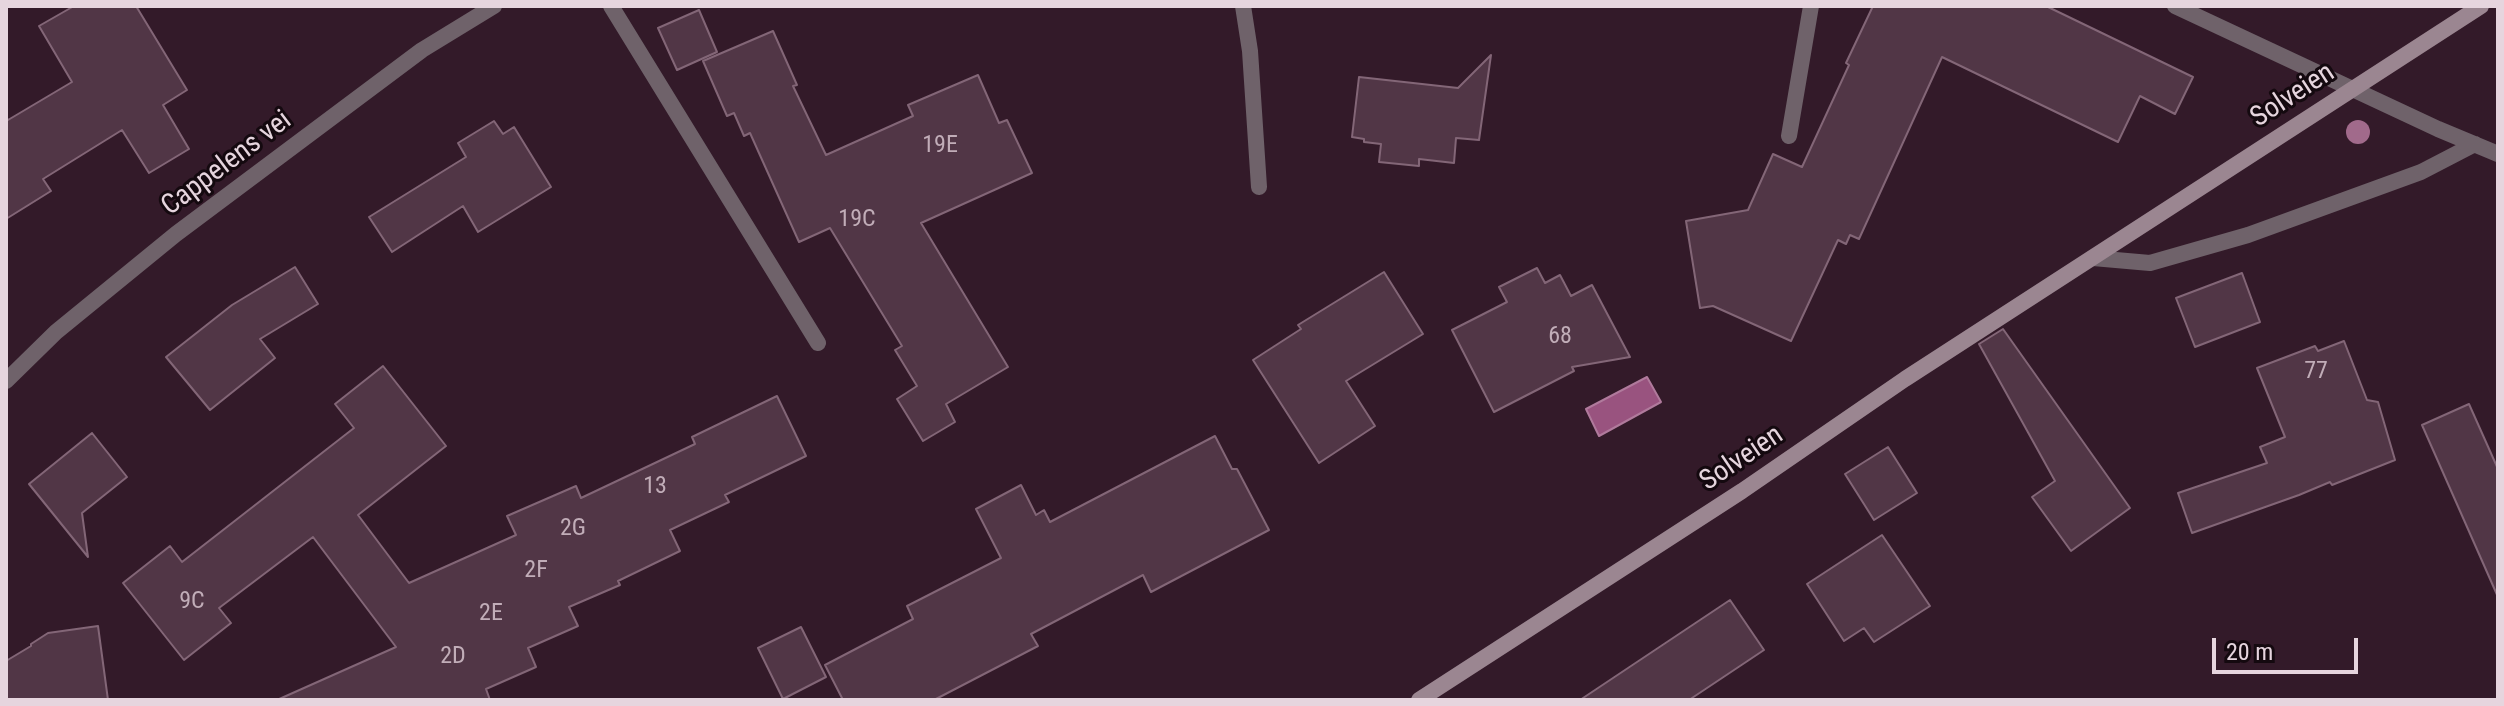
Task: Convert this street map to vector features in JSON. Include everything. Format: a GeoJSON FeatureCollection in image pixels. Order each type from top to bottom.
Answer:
{"type":"FeatureCollection","features":[{"type":"Feature","properties":{"kind":"street","name":"Cappelens vei"},"geometry":{"type":"LineString","coordinates":[[6,381],[56,332],[176,234],[422,50],[494,6]]}},
{"type":"Feature","properties":{"kind":"street"},"geometry":{"type":"LineString","coordinates":[[611,6],[818,343]]}},
{"type":"Feature","properties":{"kind":"street"},"geometry":{"type":"LineString","coordinates":[[1243,6],[1250,51],[1259,187]]}},
{"type":"Feature","properties":{"kind":"street"},"geometry":{"type":"LineString","coordinates":[[1789,136],[1811,6]]}},
{"type":"Feature","properties":{"kind":"street"},"geometry":{"type":"LineString","coordinates":[[2175,6],[2498,154]]}},
{"type":"Feature","properties":{"kind":"street","name":"Solveien"},"geometry":{"type":"LineString","coordinates":[[1419,700],[1729,500],[1905,379],[2481,6]]}},
{"type":"Feature","properties":{"kind":"street"},"geometry":{"type":"LineString","coordinates":[[2093,258],[2150,263],[2248,235],[2421,172],[2475,144]]}},
{"type":"Feature","properties":{"kind":"shaded area"},"geometry":{"type":"Polygon","coordinates":[[[1647,377],[1661,402],[1599,436],[1586,409],[1647,377]]]}},
{"type":"Feature","properties":{"kind":"building"},"geometry":{"type":"Polygon","coordinates":[[[74,6],[136,6],[187,90],[163,105],[189,149],[149,173],[122,130],[43,179],[51,191],[6,219],[6,117],[8,120],[72,82],[39,26],[74,6]]]}},
{"type":"Feature","properties":{"kind":"building"},"geometry":{"type":"Polygon","coordinates":[[[1873,6],[2046,6],[2193,77],[2175,114],[2140,96],[2118,142],[1942,57],[1859,239],[1850,235],[1846,244],[1838,240],[1791,341],[1713,306],[1700,308],[1686,221],[1748,210],[1773,154],[1802,167],[1873,6]]]}},
{"type":"Feature","properties":{"kind":"building"},"geometry":{"type":"Polygon","coordinates":[[[699,10],[717,52],[677,70],[658,28],[699,10]]]}},
{"type":"Feature","properties":{"kind":"building"},"geometry":{"type":"Polygon","coordinates":[[[773,31],[797,85],[793,86],[826,155],[913,116],[908,105],[978,75],[999,123],[1007,120],[1032,173],[921,223],[1008,367],[946,404],[955,422],[923,441],[897,399],[917,386],[895,350],[902,346],[830,228],[799,242],[750,133],[744,136],[734,113],[727,116],[703,61],[773,31]]]}},
{"type":"Feature","properties":{"kind":"building"},"geometry":{"type":"Polygon","coordinates":[[[1491,55],[1479,140],[1456,138],[1454,163],[1419,159],[1419,166],[1379,162],[1381,144],[1352,137],[1359,77],[1458,88],[1491,55]]]}},
{"type":"Feature","properties":{"kind":"building"},"geometry":{"type":"Polygon","coordinates":[[[494,121],[503,134],[514,127],[551,187],[478,232],[463,206],[392,252],[369,217],[466,157],[458,143],[494,121]]]}},
{"type":"Feature","properties":{"kind":"building"},"geometry":{"type":"Polygon","coordinates":[[[295,267],[318,304],[260,339],[275,358],[210,410],[166,357],[232,305],[295,267]]]}},
{"type":"Feature","properties":{"kind":"building"},"geometry":{"type":"Polygon","coordinates":[[[1537,268],[1545,283],[1560,275],[1571,296],[1592,285],[1630,357],[1572,367],[1574,371],[1494,412],[1452,330],[1507,302],[1499,287],[1537,268]]]}},
{"type":"Feature","properties":{"kind":"building"},"geometry":{"type":"Polygon","coordinates":[[[1384,272],[1423,334],[1346,381],[1375,426],[1319,463],[1253,360],[1301,329],[1298,325],[1384,272]]]}},
{"type":"Feature","properties":{"kind":"building"},"geometry":{"type":"Polygon","coordinates":[[[2242,273],[2260,322],[2195,347],[2176,298],[2242,273]]]}},
{"type":"Feature","properties":{"kind":"building"},"geometry":{"type":"Polygon","coordinates":[[[2003,329],[2130,508],[2071,551],[2032,497],[2055,481],[1979,344],[2003,329]]]}},
{"type":"Feature","properties":{"kind":"building"},"geometry":{"type":"Polygon","coordinates":[[[2344,341],[2367,400],[2378,402],[2395,460],[2192,533],[2178,493],[2267,463],[2260,447],[2285,437],[2257,368],[2315,346],[2318,351],[2344,341]]]}},
{"type":"Feature","properties":{"kind":"building"},"geometry":{"type":"Polygon","coordinates":[[[383,366],[446,446],[358,515],[409,583],[516,535],[507,516],[576,486],[581,498],[695,444],[692,437],[777,396],[806,456],[725,495],[729,502],[670,530],[680,551],[618,581],[620,585],[569,607],[578,626],[528,648],[536,667],[486,689],[490,700],[277,700],[396,647],[313,537],[219,608],[231,623],[184,660],[123,583],[170,546],[182,562],[354,428],[335,404],[383,366]]]}},
{"type":"Feature","properties":{"kind":"building"},"geometry":{"type":"Polygon","coordinates":[[[2469,404],[2498,469],[2498,597],[2422,425],[2469,404]]]}},
{"type":"Feature","properties":{"kind":"building"},"geometry":{"type":"Polygon","coordinates":[[[92,433],[127,477],[82,513],[88,557],[29,484],[92,433]]]}},
{"type":"Feature","properties":{"kind":"building"},"geometry":{"type":"Polygon","coordinates":[[[1215,436],[1232,469],[1237,469],[1269,530],[1151,592],[1143,575],[1031,634],[1038,646],[934,700],[843,700],[825,665],[913,619],[907,606],[1001,558],[976,509],[1021,485],[1036,515],[1044,510],[1050,522],[1215,436]]]}},
{"type":"Feature","properties":{"kind":"building"},"geometry":{"type":"Polygon","coordinates":[[[1888,447],[1917,493],[1874,520],[1845,474],[1888,447]]]}},
{"type":"Feature","properties":{"kind":"building"},"geometry":{"type":"Polygon","coordinates":[[[1882,535],[1930,606],[1874,642],[1864,628],[1844,641],[1807,584],[1882,535]]]}},
{"type":"Feature","properties":{"kind":"building"},"geometry":{"type":"Polygon","coordinates":[[[1730,600],[1764,650],[1689,700],[1580,700],[1730,600]]]}},
{"type":"Feature","properties":{"kind":"building"},"geometry":{"type":"Polygon","coordinates":[[[98,626],[108,700],[6,700],[6,661],[48,633],[98,626]]]}},
{"type":"Feature","properties":{"kind":"building"},"geometry":{"type":"Polygon","coordinates":[[[801,627],[826,677],[783,699],[758,648],[801,627]]]}}]}
